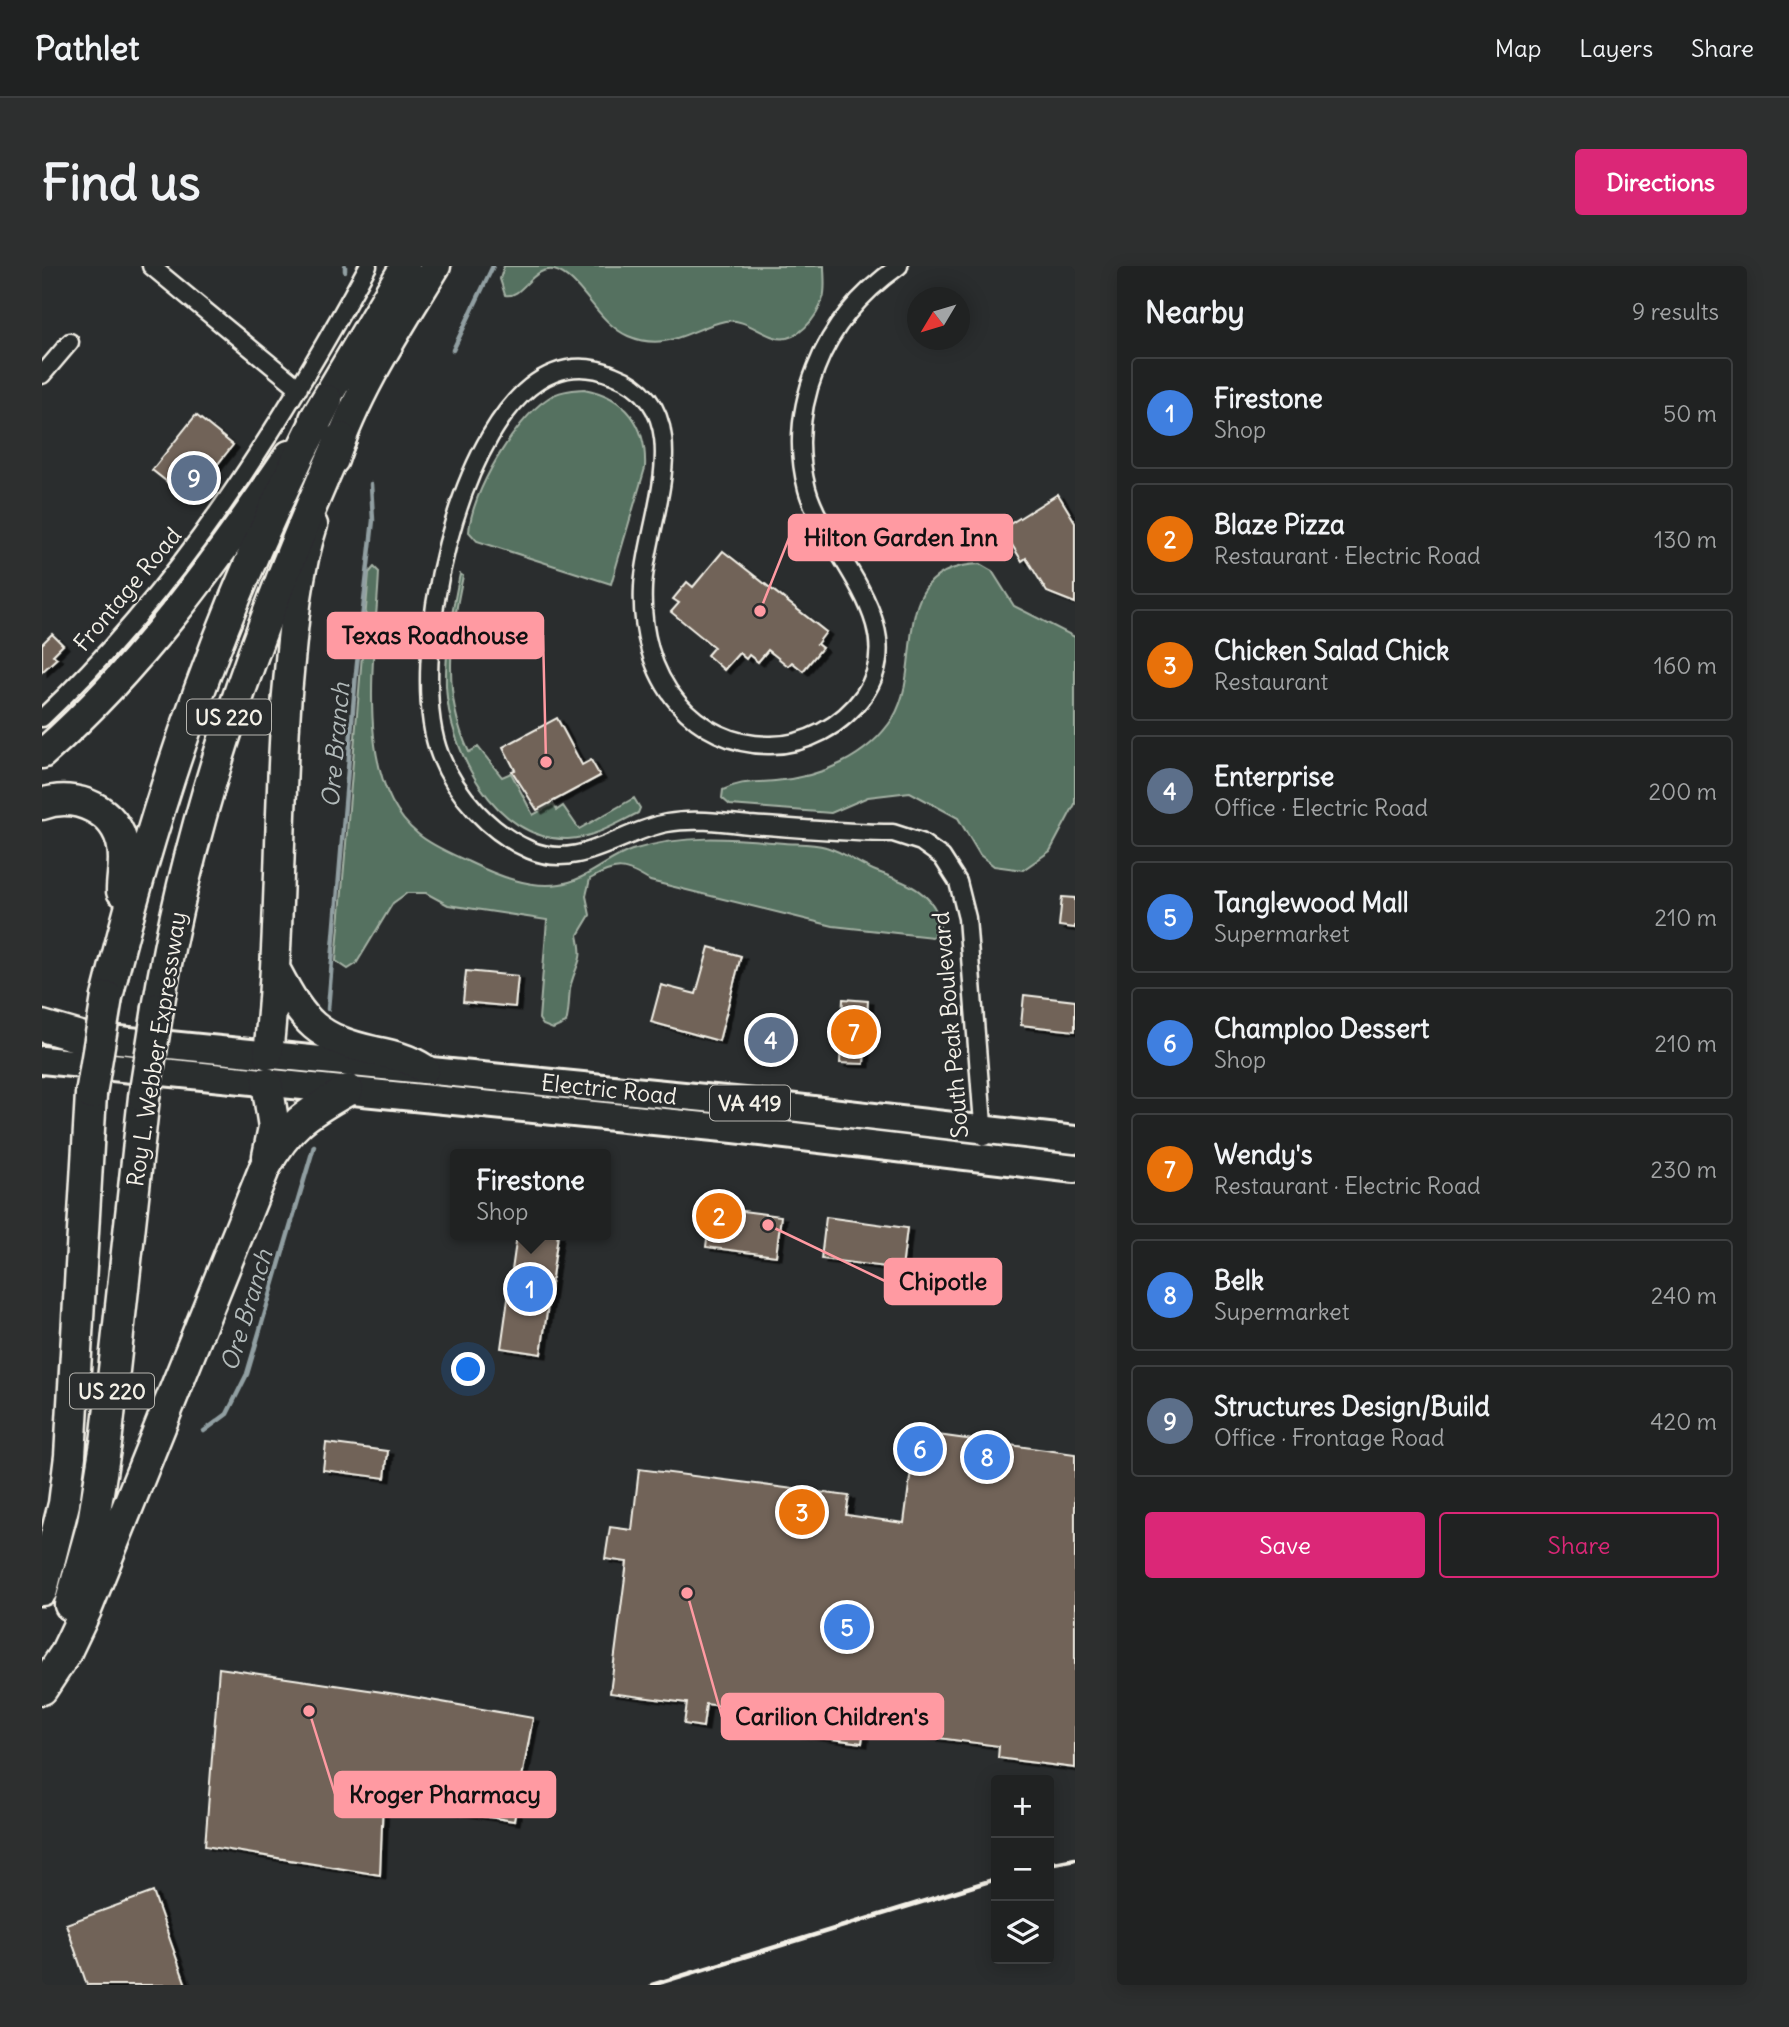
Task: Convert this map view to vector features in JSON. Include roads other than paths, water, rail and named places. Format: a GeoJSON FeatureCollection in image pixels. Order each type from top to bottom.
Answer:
{"type":"FeatureCollection","features":[{"type":"Feature","properties":{"kind":"highway","name":"US 220"},"geometry":{"type":"LineString","coordinates":[[327,400],[405,266]]}},
{"type":"Feature","properties":{"kind":"highway","name":"US 220"},"geometry":{"type":"LineString","coordinates":[[341,438],[393,338],[436,266]]}},
{"type":"Feature","properties":{"kind":"highway"},"geometry":{"type":"LineString","coordinates":[[42,754],[135,662],[192,591],[327,400]]}},
{"type":"Feature","properties":{"kind":"highway","name":"Roy L. Webber Expressway"},"geometry":{"type":"LineString","coordinates":[[42,1590],[61,1516],[70,1455],[92,1094],[90,1037],[107,997],[124,928],[179,748],[223,621],[286,478],[327,400]]}},
{"type":"Feature","properties":{"kind":"highway"},"geometry":{"type":"LineString","coordinates":[[42,1689],[65,1654],[86,1609],[265,1167],[274,1127],[267,1069],[277,972],[282,769],[291,653],[309,536],[341,438]]}},
{"type":"Feature","properties":{"kind":"highway","name":"Roy L. Webber Expressway"},"geometry":{"type":"LineString","coordinates":[[42,1677],[78,1582],[93,1523],[106,1443],[144,1097],[176,915],[222,737],[287,559],[341,438]]}},
{"type":"Feature","properties":{"kind":"highway"},"geometry":{"type":"LineString","coordinates":[[42,804],[67,799],[82,802],[97,808],[117,828],[125,868],[122,886],[124,928]]}},
{"type":"Feature","properties":{"kind":"highway"},"geometry":{"type":"LineString","coordinates":[[277,972],[292,1000],[320,1032],[340,1043],[409,1059],[425,1069]]}},
{"type":"Feature","properties":{"kind":"highway"},"geometry":{"type":"LineString","coordinates":[[42,1026],[90,1037]]}},
{"type":"Feature","properties":{"kind":"highway"},"geometry":{"type":"LineString","coordinates":[[265,1167],[289,1131],[312,1110],[348,1090]]}},
{"type":"Feature","properties":{"kind":"main road","name":"VA 419"},"geometry":{"type":"LineString","coordinates":[[42,1033],[90,1037],[267,1069],[348,1090]]}},
{"type":"Feature","properties":{"kind":"main road"},"geometry":{"type":"LineString","coordinates":[[42,1060],[267,1069]]}},
{"type":"Feature","properties":{"kind":"main road","name":"Electric Road"},"geometry":{"type":"LineString","coordinates":[[267,1069],[425,1069],[1075,1140]]}},
{"type":"Feature","properties":{"kind":"main road","name":"Electric Road"},"geometry":{"type":"LineString","coordinates":[[348,1090],[981,1156],[1075,1169]]}},
{"type":"Feature","properties":{"kind":"street"},"geometry":{"type":"LineString","coordinates":[[151,266],[299,388]]}},
{"type":"Feature","properties":{"kind":"street","name":"Frontage Road"},"geometry":{"type":"LineString","coordinates":[[42,718],[108,652],[161,590],[244,473],[299,388],[369,266]]}},
{"type":"Feature","properties":{"kind":"street","name":"South Peak Boulevard"},"geometry":{"type":"LineString","coordinates":[[899,266],[874,283],[846,315],[821,355],[801,416],[800,454],[808,494],[857,584],[879,644],[876,673],[862,698],[839,721],[811,738],[781,745],[748,745],[715,733],[688,715],[666,689],[651,654],[643,620],[643,586],[666,460],[663,428],[646,397],[621,377],[590,367],[560,370],[533,382],[508,406],[487,441],[467,485],[446,549],[433,623],[428,702],[440,754],[465,798],[500,834],[535,853],[569,856],[607,846],[668,822],[709,821],[893,833],[921,842],[942,857],[958,882],[967,918],[979,1094],[985,1129],[981,1156]]}},
{"type":"Feature","properties":{"kind":"street"},"geometry":{"type":"LineString","coordinates":[[42,374],[70,342]]}},
{"type":"Feature","properties":{"kind":"waterway","name":"Ore Branch"},"geometry":{"type":"LineString","coordinates":[[345,266],[345,271]]}},
{"type":"Feature","properties":{"kind":"waterway"},"geometry":{"type":"LineString","coordinates":[[453,350],[493,266]]}},
{"type":"Feature","properties":{"kind":"waterway","name":"Ore Branch"},"geometry":{"type":"LineString","coordinates":[[328,1009],[356,673],[373,520],[371,484]]}},
{"type":"Feature","properties":{"kind":"waterway","name":"Ore Branch"},"geometry":{"type":"LineString","coordinates":[[204,1431],[227,1414],[247,1374],[314,1146]]}},
{"type":"Feature","properties":{"kind":"railway"},"geometry":{"type":"LineString","coordinates":[[1054,1863],[1075,1859]]}},
{"type":"Feature","properties":{"kind":"railway"},"geometry":{"type":"LineString","coordinates":[[652,1985],[991,1881]]}},
{"type":"Feature","properties":{"kind":"place","name":"Structures Design/Build"},"geometry":{"type":"Point","coordinates":[194,478]}},
{"type":"Feature","properties":{"kind":"place","name":"Hilton Garden Inn"},"geometry":{"type":"Point","coordinates":[760,611]}},
{"type":"Feature","properties":{"kind":"place","name":"Texas Roadhouse"},"geometry":{"type":"Point","coordinates":[546,762]}},
{"type":"Feature","properties":{"kind":"place","name":"Wendy's"},"geometry":{"type":"Point","coordinates":[854,1032]}},
{"type":"Feature","properties":{"kind":"place","name":"Enterprise"},"geometry":{"type":"Point","coordinates":[771,1040]}},
{"type":"Feature","properties":{"kind":"place","name":"Blaze Pizza"},"geometry":{"type":"Point","coordinates":[719,1216]}},
{"type":"Feature","properties":{"kind":"place","name":"Chipotle"},"geometry":{"type":"Point","coordinates":[768,1225]}},
{"type":"Feature","properties":{"kind":"place","name":"Firestone"},"geometry":{"type":"Point","coordinates":[530,1289]}},
{"type":"Feature","properties":{"kind":"place","name":"Champloo Dessert"},"geometry":{"type":"Point","coordinates":[920,1449]}},
{"type":"Feature","properties":{"kind":"place","name":"Belk"},"geometry":{"type":"Point","coordinates":[987,1457]}},
{"type":"Feature","properties":{"kind":"place","name":"Chicken Salad Chick"},"geometry":{"type":"Point","coordinates":[802,1512]}},
{"type":"Feature","properties":{"kind":"place","name":"Carilion Children's"},"geometry":{"type":"Point","coordinates":[687,1593]}},
{"type":"Feature","properties":{"kind":"place","name":"Tanglewood Mall"},"geometry":{"type":"Point","coordinates":[847,1627]}},
{"type":"Feature","properties":{"kind":"place","name":"Kroger Pharmacy"},"geometry":{"type":"Point","coordinates":[309,1711]}}]}
